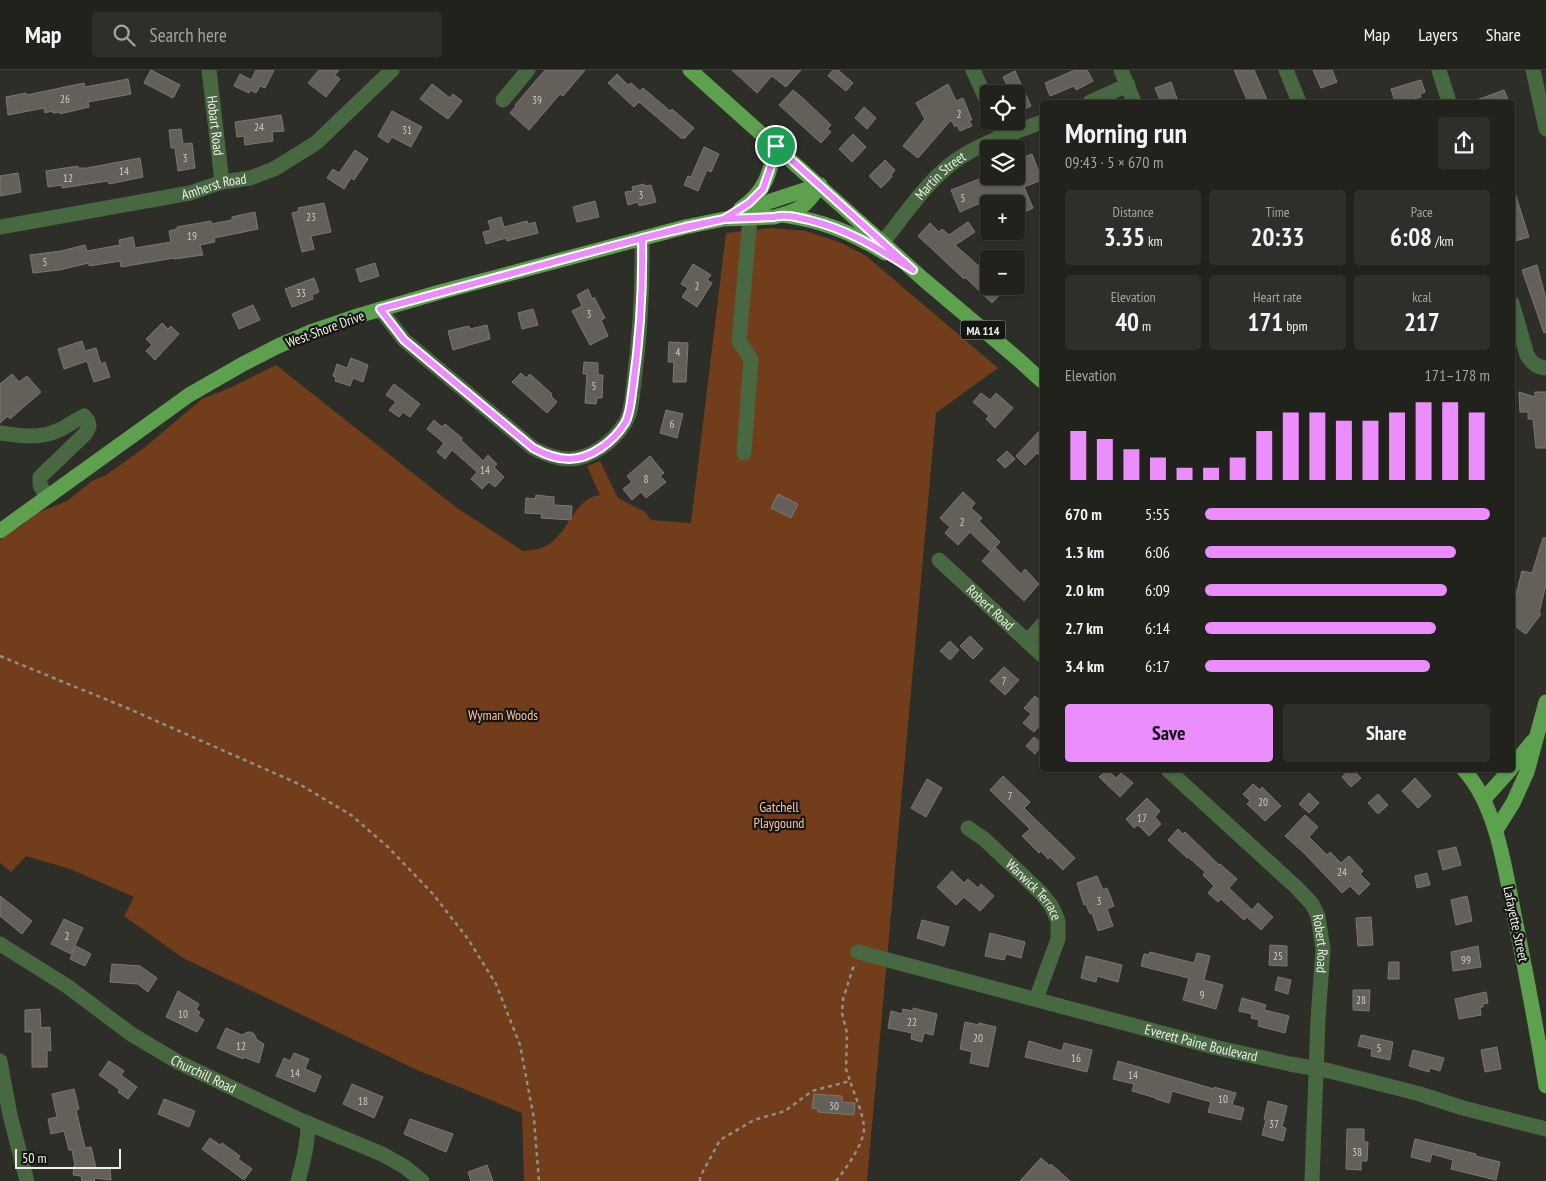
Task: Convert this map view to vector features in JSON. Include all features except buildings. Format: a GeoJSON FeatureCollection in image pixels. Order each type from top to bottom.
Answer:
{"type":"FeatureCollection","features":[{"type":"Feature","properties":{"kind":"main road","name":"MA 114"},"geometry":{"type":"LineString","coordinates":[[696,72],[913,270],[1040,379]]}},
{"type":"Feature","properties":{"kind":"main road"},"geometry":{"type":"LineString","coordinates":[[724,219],[749,203],[763,189],[776,146]]}},
{"type":"Feature","properties":{"kind":"main road","name":"West Shore Drive"},"geometry":{"type":"LineString","coordinates":[[724,219],[782,215],[801,208],[810,201],[820,185]]}},
{"type":"Feature","properties":{"kind":"main road","name":"West Shore Drive"},"geometry":{"type":"LineString","coordinates":[[0,531],[189,395],[243,364],[313,331],[380,309],[642,238],[724,219],[820,185]]}},
{"type":"Feature","properties":{"kind":"main road"},"geometry":{"type":"LineString","coordinates":[[782,215],[828,224],[852,234],[913,270]]}},
{"type":"Feature","properties":{"kind":"main road"},"geometry":{"type":"LineString","coordinates":[[1496,830],[1513,803],[1527,772],[1546,702]]}},
{"type":"Feature","properties":{"kind":"main road"},"geometry":{"type":"LineString","coordinates":[[1515,751],[1537,735]]}},
{"type":"Feature","properties":{"kind":"main road"},"geometry":{"type":"LineString","coordinates":[[1515,764],[1537,735]]}},
{"type":"Feature","properties":{"kind":"main road","name":"Lafayette Street"},"geometry":{"type":"LineString","coordinates":[[1466,772],[1484,799],[1496,830],[1532,1000],[1546,1086]]}},
{"type":"Feature","properties":{"kind":"main road"},"geometry":{"type":"LineString","coordinates":[[1484,799],[1508,772]]}},
{"type":"Feature","properties":{"kind":"street","name":"Hobart Road"},"geometry":{"type":"LineString","coordinates":[[209,70],[222,182]]}},
{"type":"Feature","properties":{"kind":"street","name":"Amherst Road"},"geometry":{"type":"LineString","coordinates":[[0,227],[190,192],[222,182],[250,178],[274,169],[316,143],[392,70]]}},
{"type":"Feature","properties":{"kind":"street"},"geometry":{"type":"LineString","coordinates":[[503,100],[528,70]]}},
{"type":"Feature","properties":{"kind":"street"},"geometry":{"type":"LineString","coordinates":[[973,70],[980,86]]}},
{"type":"Feature","properties":{"kind":"street"},"geometry":{"type":"LineString","coordinates":[[1121,70],[1133,100]]}},
{"type":"Feature","properties":{"kind":"street"},"geometry":{"type":"LineString","coordinates":[[1286,70],[1298,100]]}},
{"type":"Feature","properties":{"kind":"street"},"geometry":{"type":"LineString","coordinates":[[1439,70],[1448,100]]}},
{"type":"Feature","properties":{"kind":"street"},"geometry":{"type":"LineString","coordinates":[[1533,70],[1546,129]]}},
{"type":"Feature","properties":{"kind":"street"},"geometry":{"type":"LineString","coordinates":[[1095,100],[1128,86]]}},
{"type":"Feature","properties":{"kind":"street","name":"Martin Street"},"geometry":{"type":"LineString","coordinates":[[883,242],[928,186],[955,161],[973,150],[1004,136],[1040,123]]}},
{"type":"Feature","properties":{"kind":"street"},"geometry":{"type":"LineString","coordinates":[[1001,130],[1004,136]]}},
{"type":"Feature","properties":{"kind":"street"},"geometry":{"type":"LineString","coordinates":[[744,453],[751,359],[739,341],[750,218]]}},
{"type":"Feature","properties":{"kind":"street"},"geometry":{"type":"LineString","coordinates":[[380,309],[404,340],[533,448],[556,457],[570,459],[586,456],[612,438],[626,422],[638,345],[643,283],[642,238]]}},
{"type":"Feature","properties":{"kind":"street"},"geometry":{"type":"LineString","coordinates":[[1515,313],[1527,355],[1531,362],[1539,368],[1546,368]]}},
{"type":"Feature","properties":{"kind":"street"},"geometry":{"type":"LineString","coordinates":[[0,433],[41,436],[59,430],[84,416],[88,421],[89,427],[85,434],[40,477],[40,485],[47,497]]}},
{"type":"Feature","properties":{"kind":"street","name":"Robert Road"},"geometry":{"type":"LineString","coordinates":[[938,560],[1040,653]]}},
{"type":"Feature","properties":{"kind":"street"},"geometry":{"type":"LineString","coordinates":[[1028,641],[1040,627]]}},
{"type":"Feature","properties":{"kind":"street","name":"Robert Road"},"geometry":{"type":"LineString","coordinates":[[1170,772],[1312,904],[1318,916],[1323,949],[1318,1020],[1312,1181]]}},
{"type":"Feature","properties":{"kind":"street","name":"Warwick Terrace"},"geometry":{"type":"LineString","coordinates":[[968,828],[984,839],[1042,894],[1052,907],[1058,921],[1058,939],[1036,999]]}},
{"type":"Feature","properties":{"kind":"street","name":"Churchill Road"},"geometry":{"type":"LineString","coordinates":[[0,944],[67,986],[156,1050],[308,1123],[382,1154],[422,1181]]}},
{"type":"Feature","properties":{"kind":"street","name":"Everett Paine Boulevard"},"geometry":{"type":"LineString","coordinates":[[858,952],[1214,1047],[1317,1068],[1420,1094],[1463,1108],[1546,1128]]}},
{"type":"Feature","properties":{"kind":"street"},"geometry":{"type":"LineString","coordinates":[[0,1061],[10,1115],[28,1181]]}},
{"type":"Feature","properties":{"kind":"street"},"geometry":{"type":"LineString","coordinates":[[298,1181],[305,1159],[308,1123]]}},
{"type":"Feature","properties":{"kind":"path"},"geometry":{"type":"LineString","coordinates":[[0,656],[127,708],[299,784],[351,815],[388,847],[433,894],[468,939],[496,984],[520,1045],[534,1119],[539,1181]]}},
{"type":"Feature","properties":{"kind":"path"},"geometry":{"type":"LineString","coordinates":[[836,1181],[845,1171],[858,1149],[865,1128],[846,1069],[847,1033],[842,1012],[843,998],[858,952]]}},
{"type":"Feature","properties":{"kind":"path"},"geometry":{"type":"LineString","coordinates":[[700,1181],[720,1140],[754,1120],[785,1111],[812,1091],[850,1081]]}},
{"type":"Feature","properties":{"kind":"green space"},"geometry":{"type":"Polygon","coordinates":[[[772,228],[806,231],[839,242],[865,255],[998,368],[936,413],[867,1181],[524,1181],[522,1113],[415,1069],[183,958],[124,916],[134,897],[70,869],[26,856],[11,872],[0,863],[0,540],[37,513],[67,501],[92,481],[106,475],[144,448],[202,399],[232,387],[276,365],[457,508],[523,551],[539,549],[549,544],[557,537],[583,503],[600,495],[587,466],[600,461],[618,498],[645,512],[651,520],[691,523],[726,233],[772,228]]]}},
{"type":"Feature","properties":{"kind":"route"},"geometry":{"type":"LineString","coordinates":[[776,146],[763,189],[749,203],[724,219],[685,227],[642,238],[643,283],[638,345],[626,422],[612,438],[586,456],[570,459],[556,457],[533,448],[404,340],[380,309],[440,292],[605,248],[685,227],[724,219],[782,215],[828,224],[852,234],[913,270],[776,146]]}},
{"type":"Feature","properties":{"kind":"park label","name":"Wyman Woods"},"geometry":{"type":"Point","coordinates":[503,715]}},
{"type":"Feature","properties":{"kind":"park label","name":"Gatchell Playgound"},"geometry":{"type":"Point","coordinates":[779,816]}}]}
